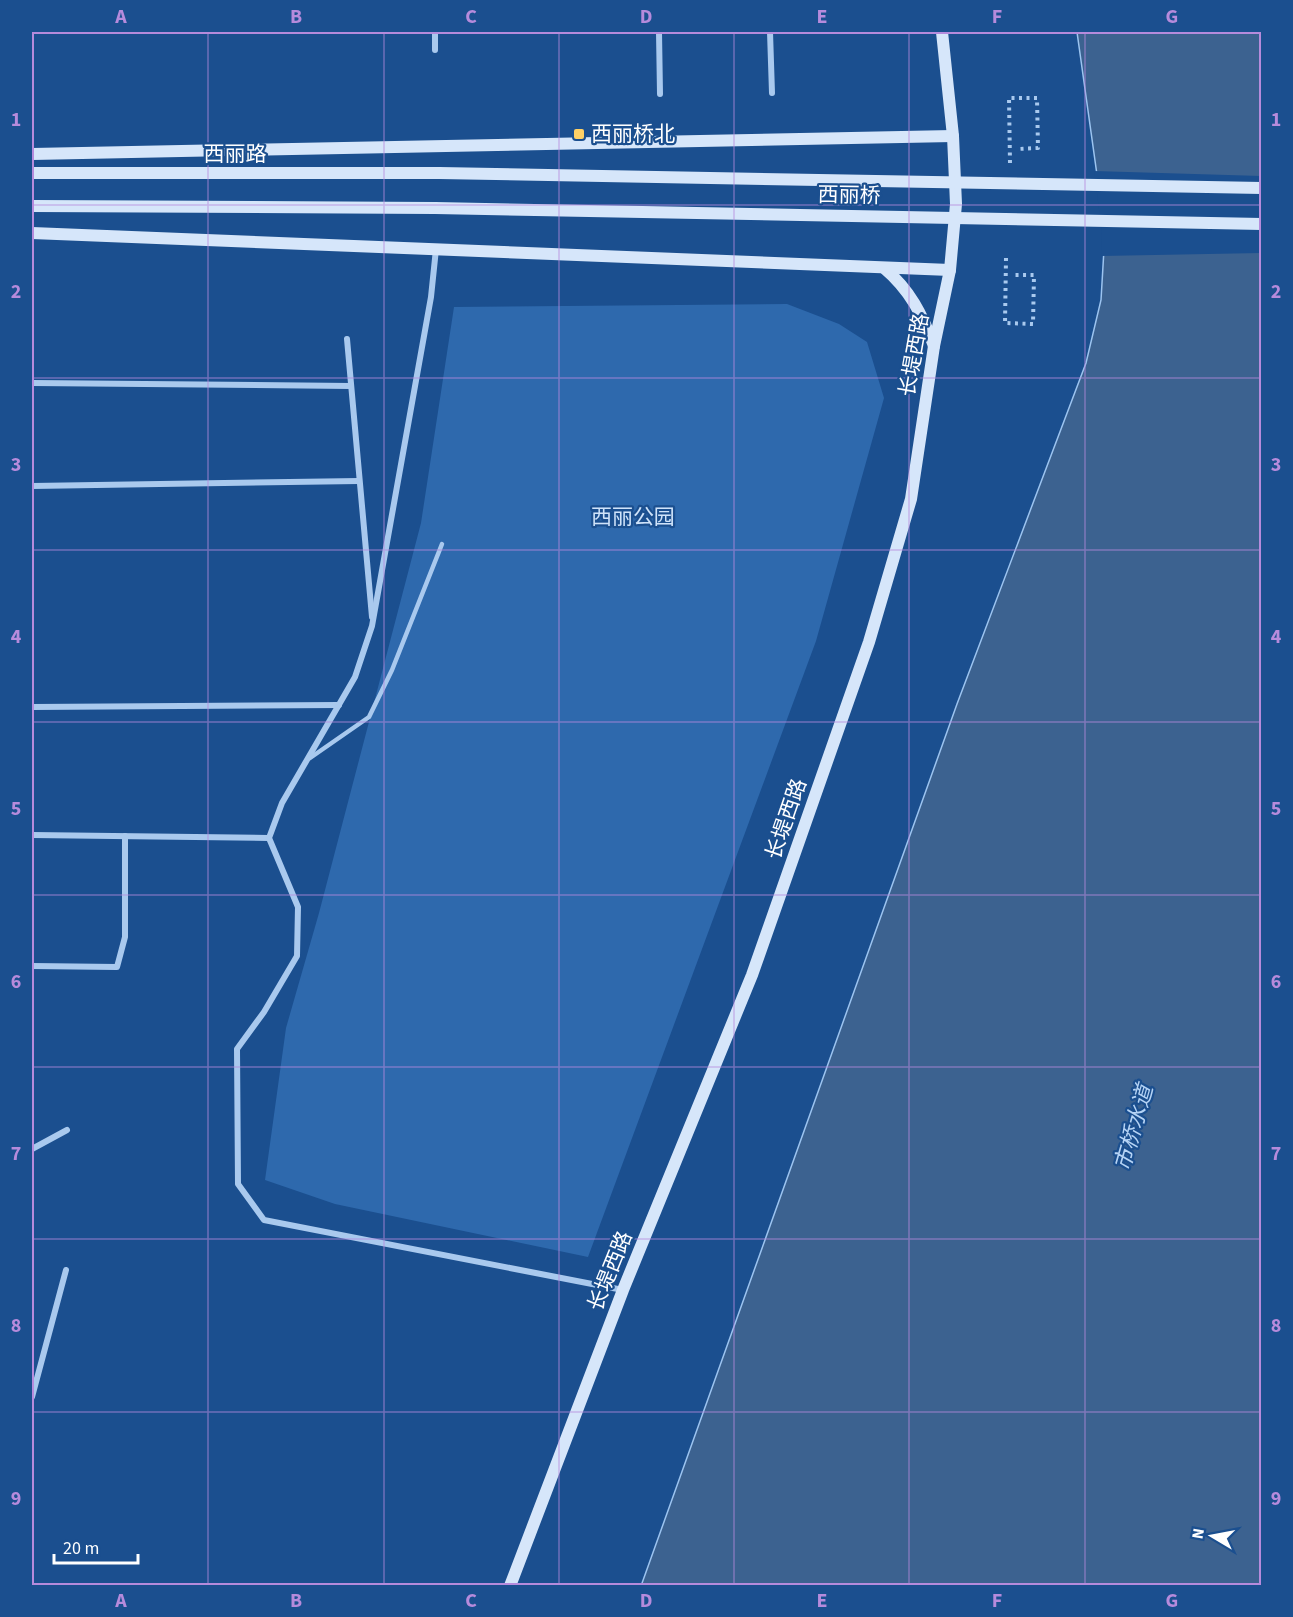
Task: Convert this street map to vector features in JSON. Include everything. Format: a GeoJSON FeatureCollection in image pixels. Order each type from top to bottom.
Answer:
{"type":"FeatureCollection","features":[{"type":"Feature","properties":{"kind":"main road","name":"长堤西路"},"geometry":{"type":"LineString","coordinates":[[510,1586],[623,1290],[752,975],[869,642],[911,499],[934,346],[950,270],[956,204],[953,136],[942,32]]}},
{"type":"Feature","properties":{"kind":"main road"},"geometry":{"type":"LineString","coordinates":[[32,154],[953,136]]}},
{"type":"Feature","properties":{"kind":"main road","name":"西丽路"},"geometry":{"type":"LineString","coordinates":[[32,173],[439,173]]}},
{"type":"Feature","properties":{"kind":"main road","name":"西丽桥"},"geometry":{"type":"LineString","coordinates":[[439,173],[1262,188]]}},
{"type":"Feature","properties":{"kind":"main road","name":"西丽桥"},"geometry":{"type":"LineString","coordinates":[[32,206],[435,208],[1262,224]]}},
{"type":"Feature","properties":{"kind":"main road"},"geometry":{"type":"LineString","coordinates":[[32,233],[950,270]]}},
{"type":"Feature","properties":{"kind":"main road"},"geometry":{"type":"LineString","coordinates":[[884,268],[903,284],[916,302],[934,346]]}},
{"type":"Feature","properties":{"kind":"street"},"geometry":{"type":"LineString","coordinates":[[435,32],[435,50]]}},
{"type":"Feature","properties":{"kind":"street"},"geometry":{"type":"LineString","coordinates":[[658,32],[660,94]]}},
{"type":"Feature","properties":{"kind":"street"},"geometry":{"type":"LineString","coordinates":[[770,32],[772,93]]}},
{"type":"Feature","properties":{"kind":"street"},"geometry":{"type":"LineString","coordinates":[[436,249],[429,308],[372,626],[356,677],[282,803],[269,838],[298,907],[297,956],[264,1012],[237,1049],[238,1184],[264,1220],[623,1290]]}},
{"type":"Feature","properties":{"kind":"street"},"geometry":{"type":"LineString","coordinates":[[347,339],[372,626]]}},
{"type":"Feature","properties":{"kind":"street"},"geometry":{"type":"LineString","coordinates":[[32,383],[351,386]]}},
{"type":"Feature","properties":{"kind":"street"},"geometry":{"type":"LineString","coordinates":[[32,486],[359,481]]}},
{"type":"Feature","properties":{"kind":"street"},"geometry":{"type":"LineString","coordinates":[[32,706],[339,705]]}},
{"type":"Feature","properties":{"kind":"street"},"geometry":{"type":"LineString","coordinates":[[32,835],[269,838]]}},
{"type":"Feature","properties":{"kind":"street"},"geometry":{"type":"LineString","coordinates":[[32,966],[117,968],[125,937],[125,836]]}},
{"type":"Feature","properties":{"kind":"street"},"geometry":{"type":"LineString","coordinates":[[32,1149],[68,1130]]}},
{"type":"Feature","properties":{"kind":"street"},"geometry":{"type":"LineString","coordinates":[[32,1397],[66,1270]]}},
{"type":"Feature","properties":{"kind":"lane"},"geometry":{"type":"LineString","coordinates":[[308,759],[369,717],[392,670],[442,544]]}},
{"type":"Feature","properties":{"kind":"path"},"geometry":{"type":"LineString","coordinates":[[1010,169],[1009,98],[1037,98],[1038,148],[1018,149]]}},
{"type":"Feature","properties":{"kind":"path"},"geometry":{"type":"LineString","coordinates":[[1006,258],[1005,323],[1034,324],[1034,275],[1013,275]]}},
{"type":"Feature","properties":{"kind":"green space","name":"西丽公园"},"geometry":{"type":"Polygon","coordinates":[[[787,304],[839,324],[867,342],[884,398],[816,641],[588,1257],[335,1204],[265,1180],[286,1028],[319,913],[421,523],[454,307],[787,304]]]}},
{"type":"Feature","properties":{"kind":"water","name":"市桥水道"},"geometry":{"type":"Polygon","coordinates":[[[1077,32],[1261,32],[1261,1585],[641,1586],[957,704],[1086,363],[1101,300],[1105,232],[1077,32]]]}},
{"type":"Feature","properties":{"kind":"pier"},"geometry":{"type":"Polygon","coordinates":[[[1094,171],[1261,176],[1261,253],[1101,256],[1102,232],[1094,171]]]}},
{"type":"Feature","properties":{"kind":"place","name":"西丽桥北"},"geometry":{"type":"Point","coordinates":[579,134]}}]}
